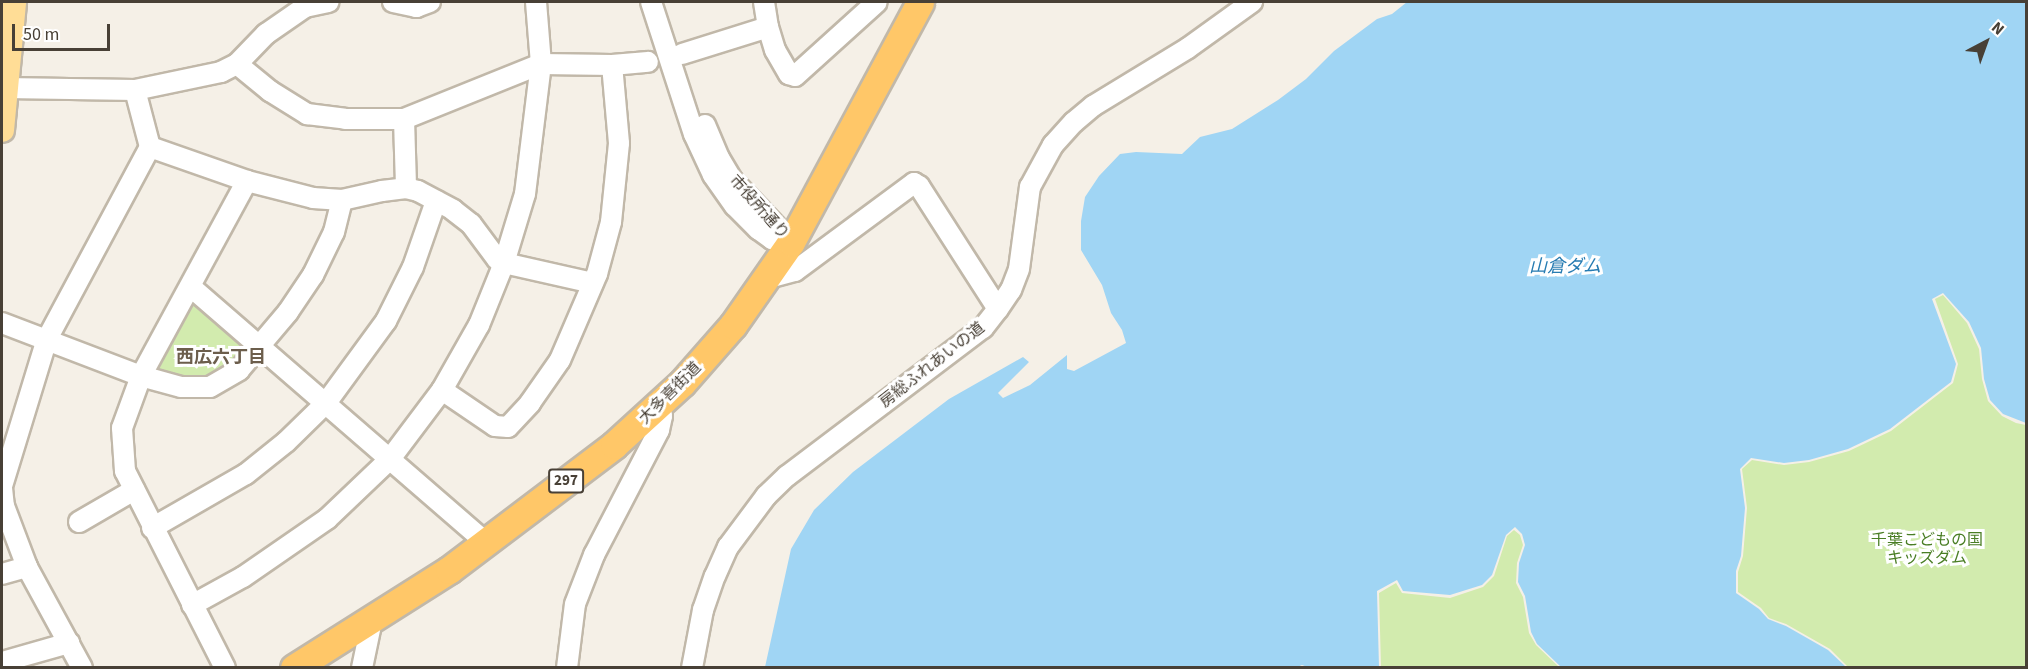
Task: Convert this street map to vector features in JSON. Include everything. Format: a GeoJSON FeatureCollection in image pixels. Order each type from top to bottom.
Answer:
{"type":"FeatureCollection","features":[{"type":"Feature","properties":{"kind":"highway","name":"大多喜街道"},"geometry":{"type":"LineString","coordinates":[[294,668],[372,620],[485,542],[614,445],[660,406],[733,325],[768,278],[791,242],[920,2]]}},
{"type":"Feature","properties":{"kind":"main road"},"geometry":{"type":"LineString","coordinates":[[2,129],[4,62],[14,2]]}},
{"type":"Feature","properties":{"kind":"street"},"geometry":{"type":"LineString","coordinates":[[4,88],[135,90],[221,72],[237,64],[266,34],[304,4],[328,2]]}},
{"type":"Feature","properties":{"kind":"street"},"geometry":{"type":"LineString","coordinates":[[393,2],[416,7],[430,2]]}},
{"type":"Feature","properties":{"kind":"street"},"geometry":{"type":"LineString","coordinates":[[192,605],[243,577],[311,531],[352,497],[390,459],[442,390],[478,325],[504,263],[525,194],[541,64],[536,2]]}},
{"type":"Feature","properties":{"kind":"street","name":"市役所通り"},"geometry":{"type":"LineString","coordinates":[[651,2],[694,134],[713,175],[735,206],[758,229],[772,238],[791,242]]}},
{"type":"Feature","properties":{"kind":"street","name":"市役所通り"},"geometry":{"type":"LineString","coordinates":[[665,2],[709,136],[725,170],[739,189],[791,242]]}},
{"type":"Feature","properties":{"kind":"street"},"geometry":{"type":"LineString","coordinates":[[764,2],[768,27],[776,50],[789,74],[795,76],[877,2]]}},
{"type":"Feature","properties":{"kind":"street","name":"房総ふれあいの道"},"geometry":{"type":"LineString","coordinates":[[692,668],[703,610],[715,576],[728,547],[766,496],[787,476],[983,328],[998,309],[1011,290],[1018,269],[1030,187],[1053,145],[1074,122],[1093,106],[1188,48],[1252,2]]}},
{"type":"Feature","properties":{"kind":"street"},"geometry":{"type":"LineString","coordinates":[[682,54],[768,27]]}},
{"type":"Feature","properties":{"kind":"street"},"geometry":{"type":"LineString","coordinates":[[237,64],[270,92],[308,114],[345,119],[404,119],[541,64],[612,65],[648,62]]}},
{"type":"Feature","properties":{"kind":"street"},"geometry":{"type":"LineString","coordinates":[[442,390],[495,426],[508,427],[530,403],[560,360],[593,283],[611,222],[619,143],[612,65]]}},
{"type":"Feature","properties":{"kind":"street"},"geometry":{"type":"LineString","coordinates":[[82,668],[27,567],[9,522],[2,487],[46,339],[150,147],[135,90]]}},
{"type":"Feature","properties":{"kind":"street"},"geometry":{"type":"LineString","coordinates":[[404,119],[406,188]]}},
{"type":"Feature","properties":{"kind":"street"},"geometry":{"type":"LineString","coordinates":[[150,147],[284,192],[342,200],[406,188],[436,201],[471,224],[497,259],[504,263],[593,283]]}},
{"type":"Feature","properties":{"kind":"street"},"geometry":{"type":"LineString","coordinates":[[225,668],[125,471],[122,428],[141,376],[247,181]]}},
{"type":"Feature","properties":{"kind":"street"},"geometry":{"type":"LineString","coordinates":[[768,278],[795,271],[914,183],[920,186],[998,309]]}},
{"type":"Feature","properties":{"kind":"street"},"geometry":{"type":"LineString","coordinates":[[2,323],[141,376],[181,387],[210,387],[239,370],[260,347],[313,274],[334,232],[342,200]]}},
{"type":"Feature","properties":{"kind":"street"},"geometry":{"type":"LineString","coordinates":[[152,528],[246,474],[286,442],[326,403],[386,321],[413,267],[436,201]]}},
{"type":"Feature","properties":{"kind":"street"},"geometry":{"type":"LineString","coordinates":[[191,287],[485,542]]}},
{"type":"Feature","properties":{"kind":"street"},"geometry":{"type":"LineString","coordinates":[[567,668],[575,604],[594,555],[659,430],[662,416],[660,406]]}},
{"type":"Feature","properties":{"kind":"street"},"geometry":{"type":"LineString","coordinates":[[79,522],[134,490]]}},
{"type":"Feature","properties":{"kind":"street"},"geometry":{"type":"LineString","coordinates":[[2,573],[27,567]]}},
{"type":"Feature","properties":{"kind":"street"},"geometry":{"type":"LineString","coordinates":[[362,668],[372,620]]}},
{"type":"Feature","properties":{"kind":"street"},"geometry":{"type":"LineString","coordinates":[[2,662],[69,643]]}},
{"type":"Feature","properties":{"kind":"green space","name":"千葉こどもの国 キッズダム"},"geometry":{"type":"Polygon","coordinates":[[[1943,295],[1967,323],[1979,349],[1982,379],[1988,401],[2002,416],[2026,425],[2026,667],[1848,667],[1830,649],[1786,624],[1769,618],[1761,608],[1738,592],[1738,572],[1743,556],[1747,508],[1742,469],[1752,460],[1784,465],[1809,462],[1849,451],[1891,431],[1953,383],[1958,364],[1935,299],[1943,295]]]}},
{"type":"Feature","properties":{"kind":"green space"},"geometry":{"type":"Polygon","coordinates":[[[191,302],[197,302],[247,341],[249,351],[216,376],[186,382],[159,376],[154,369],[191,302]]]}},
{"type":"Feature","properties":{"kind":"green space"},"geometry":{"type":"Polygon","coordinates":[[[1514,530],[1520,535],[1523,545],[1517,563],[1516,583],[1523,597],[1529,633],[1536,645],[1559,667],[1381,667],[1379,593],[1396,583],[1402,593],[1450,598],[1483,587],[1494,576],[1507,536],[1514,530]]]}},
{"type":"Feature","properties":{"kind":"water","name":"山倉ダム"},"geometry":{"type":"Polygon","coordinates":[[[1407,2],[2026,2],[2026,423],[2003,414],[1990,400],[1984,379],[1981,348],[1969,322],[1943,293],[1932,299],[1956,364],[1951,382],[1890,429],[1848,449],[1809,460],[1784,463],[1751,458],[1740,469],[1745,508],[1741,556],[1736,571],[1736,593],[1759,609],[1768,619],[1786,626],[1828,650],[1846,667],[1561,667],[1537,644],[1531,632],[1525,596],[1518,582],[1519,563],[1525,545],[1522,534],[1515,527],[1506,535],[1492,575],[1482,585],[1450,595],[1403,591],[1397,580],[1377,591],[1379,667],[1310,668],[1302,665],[1295,668],[765,667],[791,549],[814,510],[853,472],[949,399],[1023,357],[1029,362],[998,393],[1003,398],[1030,385],[1067,355],[1067,369],[1074,371],[1126,343],[1122,330],[1111,313],[1102,285],[1081,250],[1081,221],[1085,197],[1099,176],[1120,154],[1136,152],[1182,154],[1200,137],[1232,129],[1306,79],[1334,51],[1377,19],[1392,14],[1407,2]]]}},
{"type":"Feature","properties":{"kind":"district","name":"西広六丁目"},"geometry":{"type":"Point","coordinates":[221,358]}}]}
